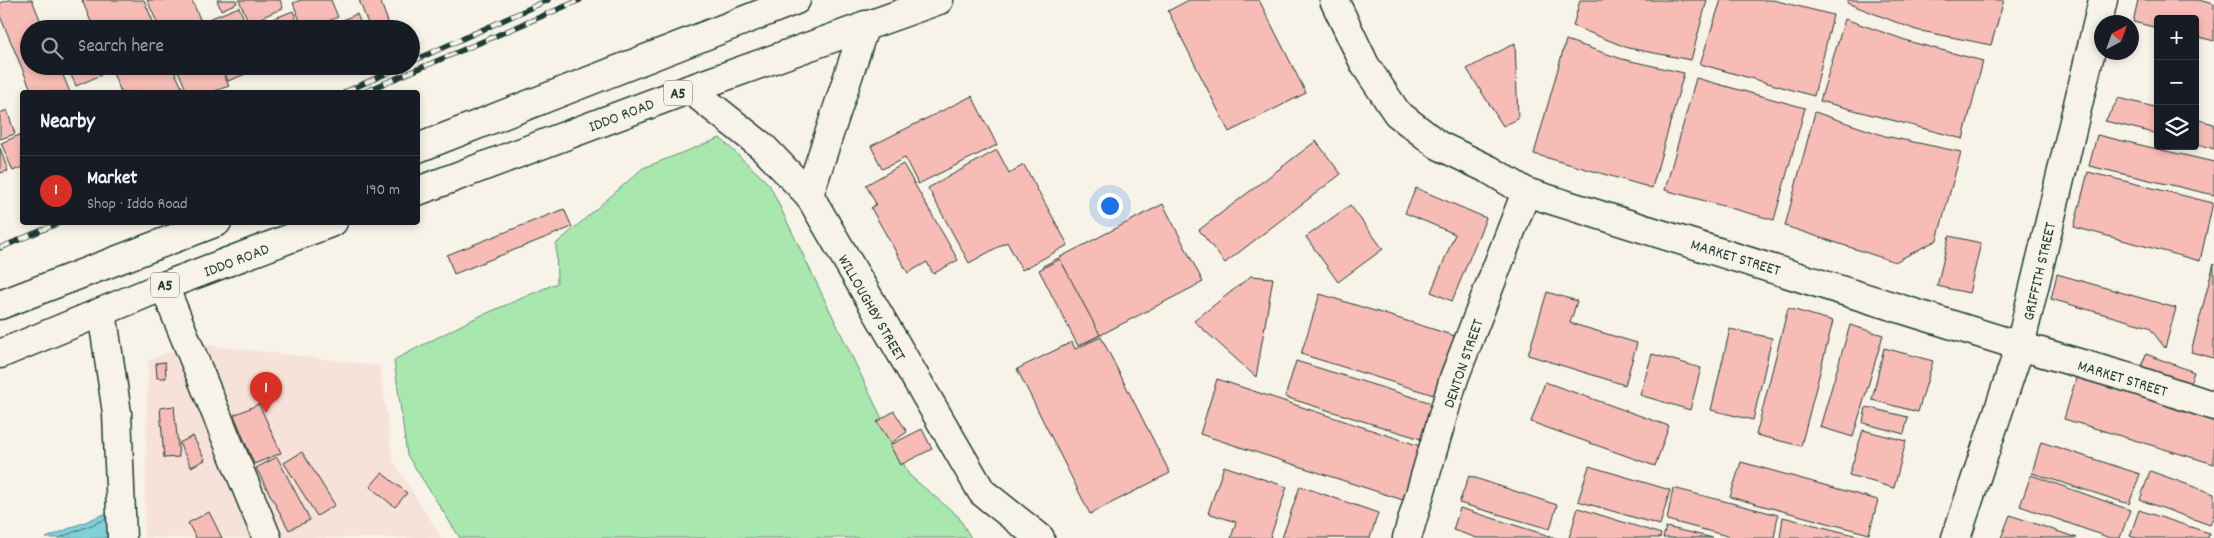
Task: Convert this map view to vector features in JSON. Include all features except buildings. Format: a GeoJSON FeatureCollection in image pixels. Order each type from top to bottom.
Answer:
{"type":"FeatureCollection","features":[{"type":"Feature","properties":{"kind":"main road"},"geometry":{"type":"LineString","coordinates":[[420,147],[796,0]]}},
{"type":"Feature","properties":{"kind":"main road","name":"IDDO ROAD"},"geometry":{"type":"LineString","coordinates":[[420,190],[690,89],[939,0]]}},
{"type":"Feature","properties":{"kind":"main road","name":"MARKET STREET"},"geometry":{"type":"LineString","coordinates":[[1334,0],[1365,65],[1397,113],[1438,146],[1490,170],[1526,192],[1789,272],[2020,346],[2130,378],[2214,406]]}},
{"type":"Feature","properties":{"kind":"main road","name":"GRIFFITH STREET"},"geometry":{"type":"LineString","coordinates":[[1956,538],[2020,346],[2103,0]]}},
{"type":"Feature","properties":{"kind":"main road"},"geometry":{"type":"LineString","coordinates":[[809,194],[865,25]]}},
{"type":"Feature","properties":{"kind":"main road","name":"WILLOUGHBY STREET"},"geometry":{"type":"LineString","coordinates":[[690,89],[763,147],[809,194],[982,492],[1040,538]]}},
{"type":"Feature","properties":{"kind":"main road","name":"DENTON STREET"},"geometry":{"type":"LineString","coordinates":[[1407,538],[1454,378],[1526,192]]}},
{"type":"Feature","properties":{"kind":"main road","name":"A5"},"geometry":{"type":"LineString","coordinates":[[0,306],[209,225]]}},
{"type":"Feature","properties":{"kind":"main road","name":"IDDO ROAD"},"geometry":{"type":"LineString","coordinates":[[0,354],[164,286],[325,225]]}},
{"type":"Feature","properties":{"kind":"main road"},"geometry":{"type":"LineString","coordinates":[[164,286],[267,538]]}},
{"type":"Feature","properties":{"kind":"main road"},"geometry":{"type":"LineString","coordinates":[[102,312],[118,413],[122,538]]}},
{"type":"Feature","properties":{"kind":"shaded area"},"geometry":{"type":"Polygon","coordinates":[[[189,343],[380,366],[393,461],[442,538],[144,538],[148,361],[189,343]]]}},
{"type":"Feature","properties":{"kind":"green space"},"geometry":{"type":"Polygon","coordinates":[[[720,138],[769,184],[909,475],[958,516],[971,538],[460,538],[407,455],[394,360],[471,320],[557,283],[556,244],[643,168],[720,138]]]}},
{"type":"Feature","properties":{"kind":"water"},"geometry":{"type":"Polygon","coordinates":[[[114,510],[116,538],[46,538],[114,510]]]}},
{"type":"Feature","properties":{"kind":"railway"},"geometry":{"type":"LineString","coordinates":[[420,58],[548,0]]}},
{"type":"Feature","properties":{"kind":"railway"},"geometry":{"type":"LineString","coordinates":[[420,68],[580,0]]}},
{"type":"Feature","properties":{"kind":"railway"},"geometry":{"type":"LineString","coordinates":[[349,90],[383,75]]}},
{"type":"Feature","properties":{"kind":"railway"},"geometry":{"type":"LineString","coordinates":[[369,90],[404,75]]}},
{"type":"Feature","properties":{"kind":"railway"},"geometry":{"type":"LineString","coordinates":[[0,248],[54,225]]}},
{"type":"Feature","properties":{"kind":"place","name":"Market"},"geometry":{"type":"Point","coordinates":[266,413]}}]}
